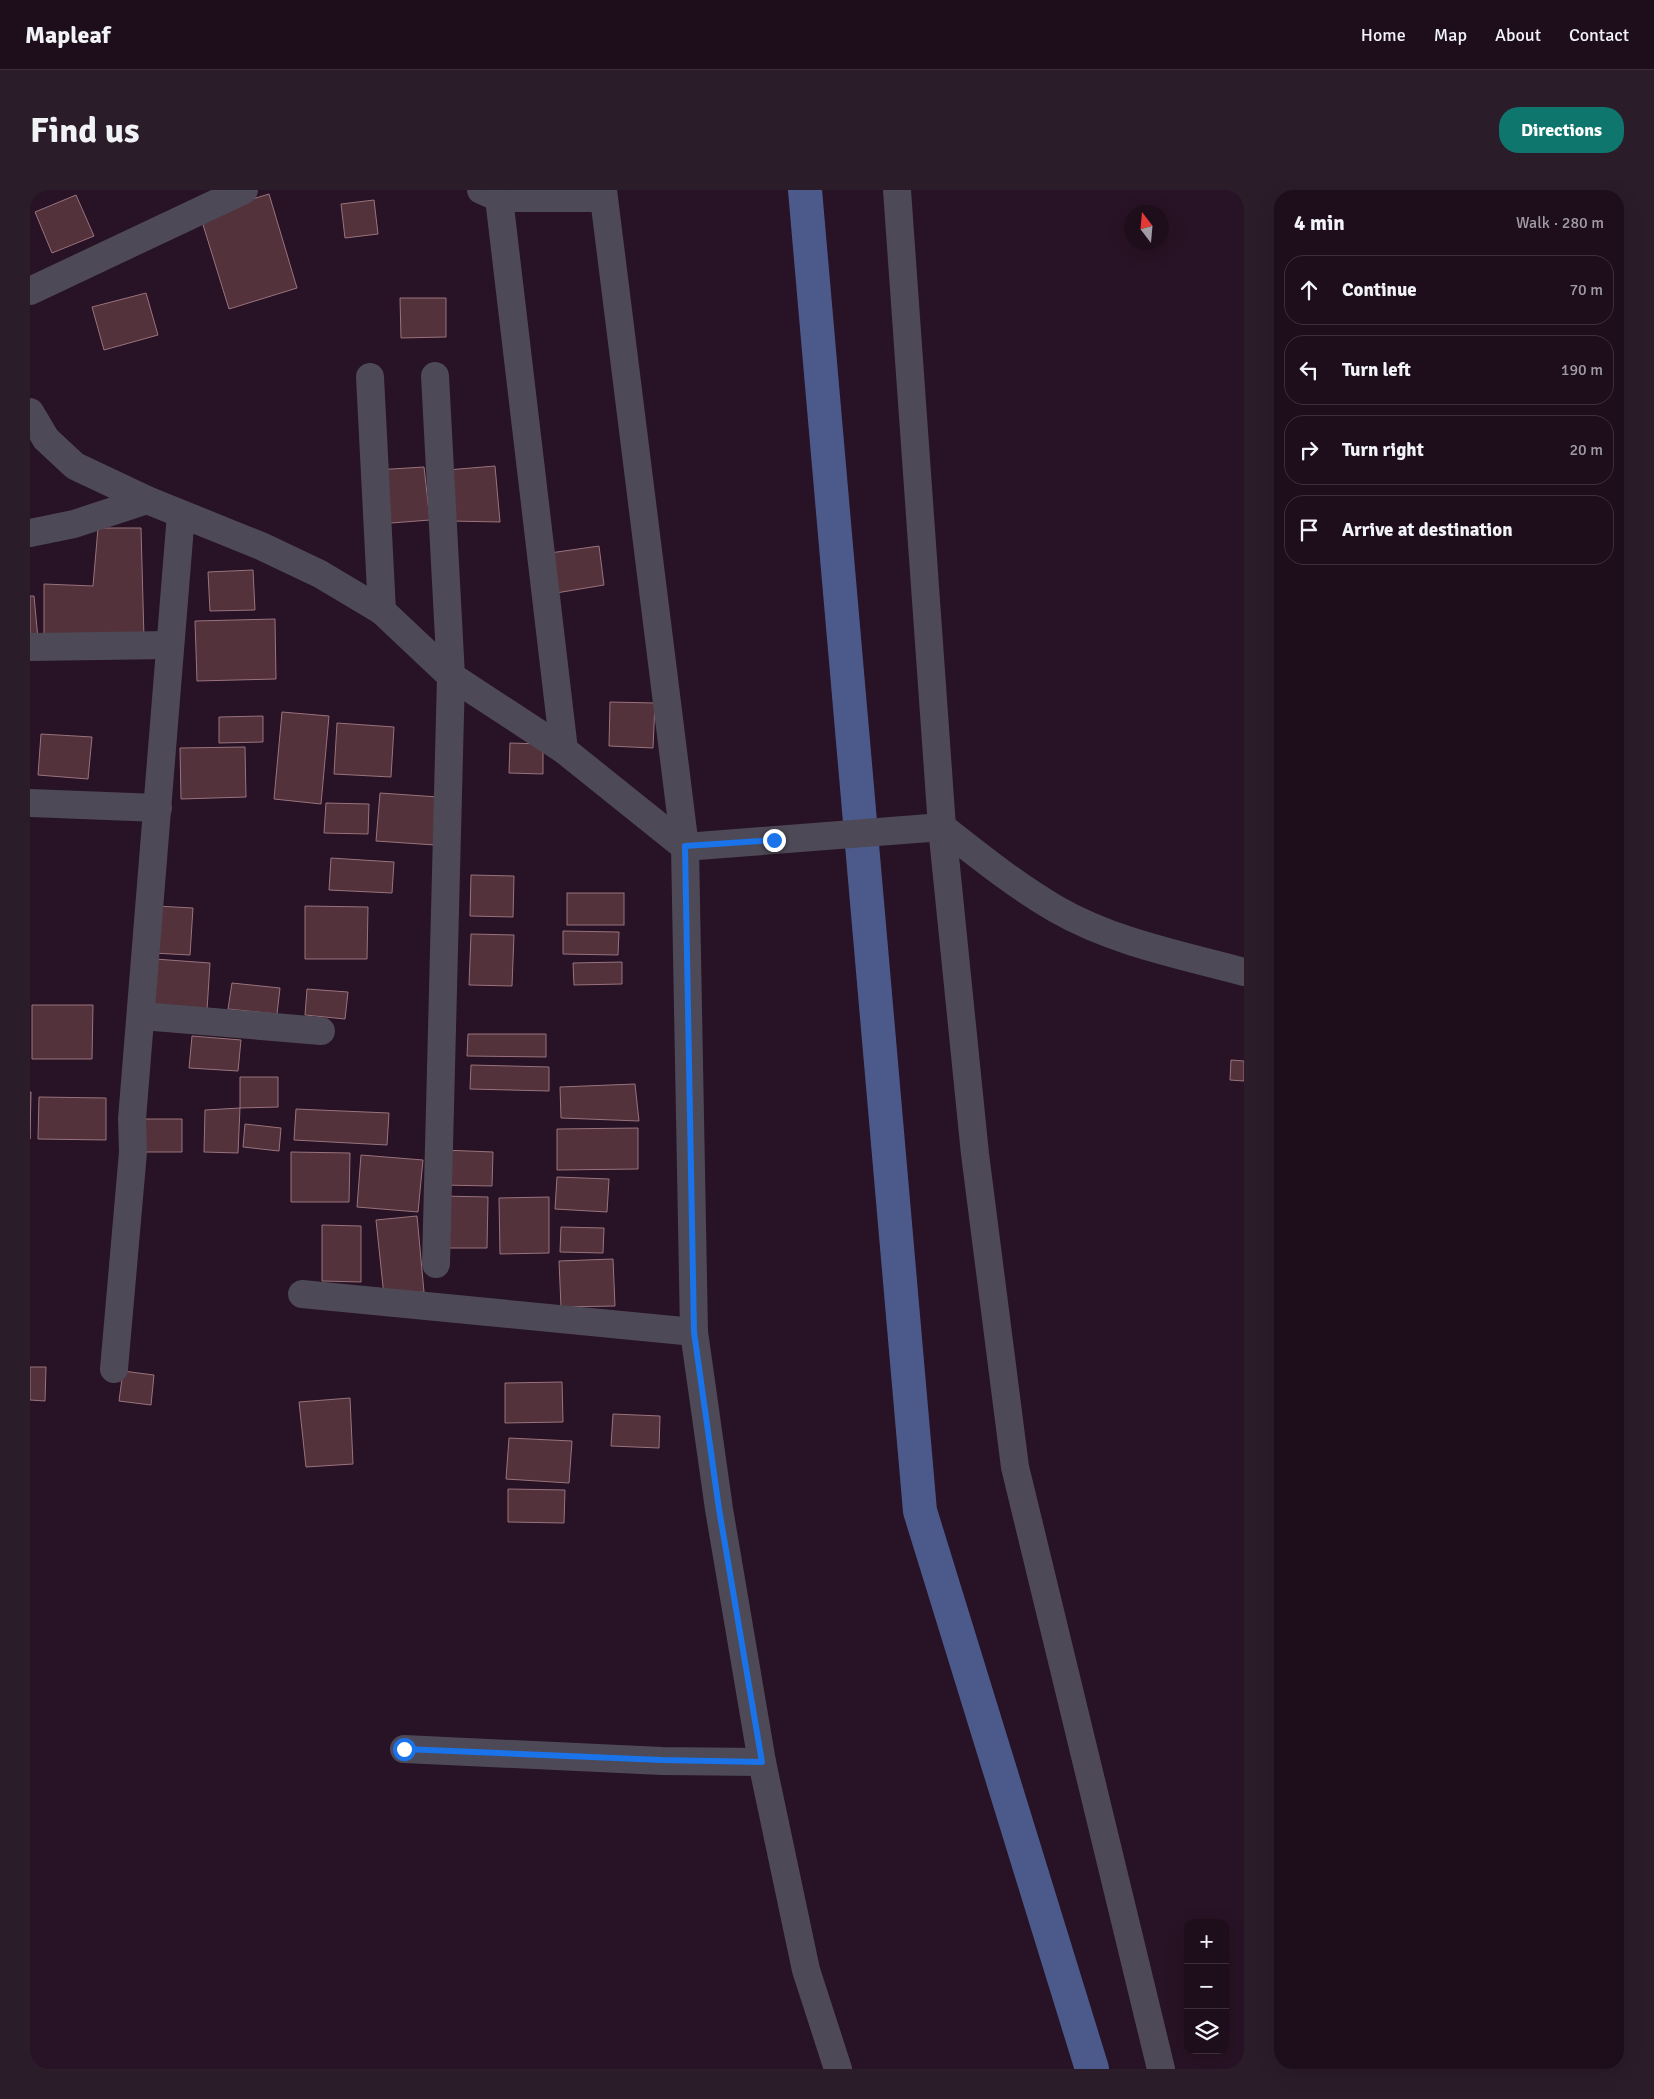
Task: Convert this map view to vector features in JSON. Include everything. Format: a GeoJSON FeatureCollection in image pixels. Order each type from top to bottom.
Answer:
{"type":"FeatureCollection","features":[{"type":"Feature","properties":{"kind":"street"},"geometry":{"type":"LineString","coordinates":[[30,291],[244,190]]}},
{"type":"Feature","properties":{"kind":"street"},"geometry":{"type":"LineString","coordinates":[[897,190],[942,827],[975,1154],[1015,1467],[1161,2069]]}},
{"type":"Feature","properties":{"kind":"street"},"geometry":{"type":"LineString","coordinates":[[564,750],[490,194],[603,194],[685,846],[694,1332],[719,1509],[762,1762],[806,1970],[838,2069]]}},
{"type":"Feature","properties":{"kind":"street"},"geometry":{"type":"LineString","coordinates":[[435,376],[451,676],[436,1264]]}},
{"type":"Feature","properties":{"kind":"street"},"geometry":{"type":"LineString","coordinates":[[370,377],[382,611]]}},
{"type":"Feature","properties":{"kind":"street"},"geometry":{"type":"LineString","coordinates":[[30,412],[46,439],[75,466],[147,500],[261,546],[320,574],[382,611],[451,676],[564,750],[685,846],[942,827],[1002,874],[1057,909],[1100,929],[1151,947],[1244,972]]}},
{"type":"Feature","properties":{"kind":"street"},"geometry":{"type":"LineString","coordinates":[[30,533],[74,524],[147,500]]}},
{"type":"Feature","properties":{"kind":"street"},"geometry":{"type":"LineString","coordinates":[[114,1369],[132,1162],[132,1119],[142,1016],[181,514]]}},
{"type":"Feature","properties":{"kind":"street"},"geometry":{"type":"LineString","coordinates":[[30,647],[170,645]]}},
{"type":"Feature","properties":{"kind":"street"},"geometry":{"type":"LineString","coordinates":[[30,803],[158,808]]}},
{"type":"Feature","properties":{"kind":"street"},"geometry":{"type":"LineString","coordinates":[[142,1016],[321,1031]]}},
{"type":"Feature","properties":{"kind":"street"},"geometry":{"type":"LineString","coordinates":[[302,1294],[694,1332]]}},
{"type":"Feature","properties":{"kind":"street"},"geometry":{"type":"LineString","coordinates":[[404,1749],[662,1760],[762,1762]]}},
{"type":"Feature","properties":{"kind":"building"},"geometry":{"type":"Polygon","coordinates":[[[269,194],[297,288],[229,309],[200,215],[269,194]]]}},
{"type":"Feature","properties":{"kind":"building"},"geometry":{"type":"Polygon","coordinates":[[[76,195],[94,236],[52,253],[35,212],[76,195]]]}},
{"type":"Feature","properties":{"kind":"building"},"geometry":{"type":"Polygon","coordinates":[[[374,200],[378,234],[345,238],[341,204],[374,200]]]}},
{"type":"Feature","properties":{"kind":"building"},"geometry":{"type":"Polygon","coordinates":[[[146,293],[158,335],[104,350],[92,307],[146,293]]]}},
{"type":"Feature","properties":{"kind":"building"},"geometry":{"type":"Polygon","coordinates":[[[400,298],[446,298],[446,337],[401,338],[400,298]]]}},
{"type":"Feature","properties":{"kind":"building"},"geometry":{"type":"Polygon","coordinates":[[[495,466],[500,522],[450,521],[447,470],[495,466]]]}},
{"type":"Feature","properties":{"kind":"building"},"geometry":{"type":"Polygon","coordinates":[[[424,467],[430,520],[378,524],[375,470],[424,467]]]}},
{"type":"Feature","properties":{"kind":"building"},"geometry":{"type":"Polygon","coordinates":[[[98,528],[141,528],[144,639],[44,639],[44,584],[93,586],[98,528]]]}},
{"type":"Feature","properties":{"kind":"building"},"geometry":{"type":"Polygon","coordinates":[[[599,546],[604,585],[556,593],[550,553],[599,546]]]}},
{"type":"Feature","properties":{"kind":"building"},"geometry":{"type":"Polygon","coordinates":[[[253,570],[255,610],[210,611],[208,572],[253,570]]]}},
{"type":"Feature","properties":{"kind":"building"},"geometry":{"type":"Polygon","coordinates":[[[30,596],[34,596],[38,639],[30,640],[30,596]]]}},
{"type":"Feature","properties":{"kind":"building"},"geometry":{"type":"Polygon","coordinates":[[[275,619],[276,679],[197,681],[195,621],[275,619]]]}},
{"type":"Feature","properties":{"kind":"building"},"geometry":{"type":"Polygon","coordinates":[[[610,702],[655,703],[653,748],[609,746],[610,702]]]}},
{"type":"Feature","properties":{"kind":"building"},"geometry":{"type":"Polygon","coordinates":[[[282,712],[329,716],[321,804],[274,799],[282,712]]]}},
{"type":"Feature","properties":{"kind":"building"},"geometry":{"type":"Polygon","coordinates":[[[263,716],[263,742],[219,743],[219,717],[263,716]]]}},
{"type":"Feature","properties":{"kind":"building"},"geometry":{"type":"Polygon","coordinates":[[[337,723],[394,727],[391,777],[334,774],[337,723]]]}},
{"type":"Feature","properties":{"kind":"building"},"geometry":{"type":"Polygon","coordinates":[[[41,734],[92,737],[88,779],[38,775],[41,734]]]}},
{"type":"Feature","properties":{"kind":"building"},"geometry":{"type":"Polygon","coordinates":[[[510,743],[543,744],[543,774],[509,773],[510,743]]]}},
{"type":"Feature","properties":{"kind":"building"},"geometry":{"type":"Polygon","coordinates":[[[245,747],[246,797],[181,799],[180,748],[245,747]]]}},
{"type":"Feature","properties":{"kind":"building"},"geometry":{"type":"Polygon","coordinates":[[[380,793],[438,797],[435,845],[376,841],[380,793]]]}},
{"type":"Feature","properties":{"kind":"building"},"geometry":{"type":"Polygon","coordinates":[[[326,803],[369,804],[368,834],[324,833],[326,803]]]}},
{"type":"Feature","properties":{"kind":"building"},"geometry":{"type":"Polygon","coordinates":[[[331,858],[394,862],[392,893],[329,890],[331,858]]]}},
{"type":"Feature","properties":{"kind":"building"},"geometry":{"type":"Polygon","coordinates":[[[471,875],[514,876],[513,917],[470,916],[471,875]]]}},
{"type":"Feature","properties":{"kind":"building"},"geometry":{"type":"Polygon","coordinates":[[[567,893],[624,893],[624,925],[567,925],[567,893]]]}},
{"type":"Feature","properties":{"kind":"building"},"geometry":{"type":"Polygon","coordinates":[[[156,906],[193,908],[190,955],[153,953],[156,906]]]}},
{"type":"Feature","properties":{"kind":"building"},"geometry":{"type":"Polygon","coordinates":[[[305,906],[368,907],[367,959],[305,959],[305,906]]]}},
{"type":"Feature","properties":{"kind":"building"},"geometry":{"type":"Polygon","coordinates":[[[563,931],[619,932],[618,955],[563,954],[563,931]]]}},
{"type":"Feature","properties":{"kind":"building"},"geometry":{"type":"Polygon","coordinates":[[[471,934],[514,935],[512,986],[469,985],[471,934]]]}},
{"type":"Feature","properties":{"kind":"building"},"geometry":{"type":"Polygon","coordinates":[[[155,959],[210,963],[207,1010],[152,1007],[155,959]]]}},
{"type":"Feature","properties":{"kind":"building"},"geometry":{"type":"Polygon","coordinates":[[[622,962],[622,984],[574,985],[573,963],[622,962]]]}},
{"type":"Feature","properties":{"kind":"building"},"geometry":{"type":"Polygon","coordinates":[[[232,983],[280,988],[277,1014],[228,1009],[232,983]]]}},
{"type":"Feature","properties":{"kind":"building"},"geometry":{"type":"Polygon","coordinates":[[[307,989],[348,992],[345,1019],[305,1015],[307,989]]]}},
{"type":"Feature","properties":{"kind":"building"},"geometry":{"type":"Polygon","coordinates":[[[32,1005],[93,1005],[92,1059],[32,1059],[32,1005]]]}},
{"type":"Feature","properties":{"kind":"building"},"geometry":{"type":"Polygon","coordinates":[[[468,1034],[546,1034],[546,1057],[467,1056],[468,1034]]]}},
{"type":"Feature","properties":{"kind":"building"},"geometry":{"type":"Polygon","coordinates":[[[192,1036],[241,1040],[238,1071],[189,1068],[192,1036]]]}},
{"type":"Feature","properties":{"kind":"building"},"geometry":{"type":"Polygon","coordinates":[[[1231,1060],[1244,1061],[1244,1081],[1230,1080],[1231,1060]]]}},
{"type":"Feature","properties":{"kind":"building"},"geometry":{"type":"Polygon","coordinates":[[[471,1065],[549,1067],[549,1091],[470,1089],[471,1065]]]}},
{"type":"Feature","properties":{"kind":"building"},"geometry":{"type":"Polygon","coordinates":[[[240,1077],[278,1077],[278,1107],[240,1108],[240,1077]]]}},
{"type":"Feature","properties":{"kind":"building"},"geometry":{"type":"Polygon","coordinates":[[[635,1084],[639,1121],[561,1118],[560,1087],[635,1084]]]}},
{"type":"Feature","properties":{"kind":"building"},"geometry":{"type":"Polygon","coordinates":[[[30,1092],[31,1092],[30,1139],[30,1092]]]}},
{"type":"Feature","properties":{"kind":"building"},"geometry":{"type":"Polygon","coordinates":[[[39,1097],[106,1098],[106,1140],[38,1139],[39,1097]]]}},
{"type":"Feature","properties":{"kind":"building"},"geometry":{"type":"Polygon","coordinates":[[[240,1108],[238,1153],[204,1152],[205,1110],[240,1108]]]}},
{"type":"Feature","properties":{"kind":"building"},"geometry":{"type":"Polygon","coordinates":[[[296,1109],[389,1113],[387,1145],[294,1140],[296,1109]]]}},
{"type":"Feature","properties":{"kind":"building"},"geometry":{"type":"Polygon","coordinates":[[[132,1119],[182,1119],[182,1152],[133,1152],[132,1119]]]}},
{"type":"Feature","properties":{"kind":"building"},"geometry":{"type":"Polygon","coordinates":[[[245,1124],[281,1128],[279,1151],[243,1147],[245,1124]]]}},
{"type":"Feature","properties":{"kind":"building"},"geometry":{"type":"Polygon","coordinates":[[[638,1128],[638,1169],[557,1170],[557,1129],[638,1128]]]}},
{"type":"Feature","properties":{"kind":"building"},"geometry":{"type":"Polygon","coordinates":[[[443,1150],[493,1152],[492,1186],[441,1185],[443,1150]]]}},
{"type":"Feature","properties":{"kind":"building"},"geometry":{"type":"Polygon","coordinates":[[[291,1152],[350,1153],[349,1202],[291,1202],[291,1152]]]}},
{"type":"Feature","properties":{"kind":"building"},"geometry":{"type":"Polygon","coordinates":[[[361,1155],[423,1160],[418,1212],[357,1207],[361,1155]]]}},
{"type":"Feature","properties":{"kind":"building"},"geometry":{"type":"Polygon","coordinates":[[[557,1177],[609,1179],[607,1212],[555,1209],[557,1177]]]}},
{"type":"Feature","properties":{"kind":"building"},"geometry":{"type":"Polygon","coordinates":[[[441,1196],[488,1197],[487,1248],[440,1248],[441,1196]]]}},
{"type":"Feature","properties":{"kind":"building"},"geometry":{"type":"Polygon","coordinates":[[[549,1197],[549,1253],[500,1254],[499,1198],[549,1197]]]}},
{"type":"Feature","properties":{"kind":"building"},"geometry":{"type":"Polygon","coordinates":[[[417,1216],[424,1292],[384,1296],[376,1220],[417,1216]]]}},
{"type":"Feature","properties":{"kind":"building"},"geometry":{"type":"Polygon","coordinates":[[[322,1225],[361,1226],[361,1282],[322,1281],[322,1225]]]}},
{"type":"Feature","properties":{"kind":"building"},"geometry":{"type":"Polygon","coordinates":[[[561,1227],[604,1228],[603,1253],[560,1252],[561,1227]]]}},
{"type":"Feature","properties":{"kind":"building"},"geometry":{"type":"Polygon","coordinates":[[[613,1259],[615,1306],[561,1307],[559,1261],[613,1259]]]}},
{"type":"Feature","properties":{"kind":"building"},"geometry":{"type":"Polygon","coordinates":[[[30,1367],[46,1367],[45,1401],[30,1400],[30,1367]]]}},
{"type":"Feature","properties":{"kind":"building"},"geometry":{"type":"Polygon","coordinates":[[[123,1371],[154,1375],[151,1405],[119,1401],[123,1371]]]}},
{"type":"Feature","properties":{"kind":"building"},"geometry":{"type":"Polygon","coordinates":[[[562,1382],[563,1422],[505,1423],[505,1383],[562,1382]]]}},
{"type":"Feature","properties":{"kind":"building"},"geometry":{"type":"Polygon","coordinates":[[[350,1398],[353,1464],[306,1467],[299,1402],[350,1398]]]}},
{"type":"Feature","properties":{"kind":"building"},"geometry":{"type":"Polygon","coordinates":[[[613,1414],[660,1416],[659,1448],[611,1446],[613,1414]]]}},
{"type":"Feature","properties":{"kind":"building"},"geometry":{"type":"Polygon","coordinates":[[[509,1438],[572,1441],[569,1483],[506,1479],[509,1438]]]}},
{"type":"Feature","properties":{"kind":"building"},"geometry":{"type":"Polygon","coordinates":[[[508,1489],[565,1490],[564,1523],[508,1522],[508,1489]]]}},
{"type":"Feature","properties":{"kind":"waterway"},"geometry":{"type":"LineString","coordinates":[[805,190],[920,1511],[1092,2069]]}},
{"type":"Feature","properties":{"kind":"route"},"geometry":{"type":"LineString","coordinates":[[404,1749],[662,1760],[762,1762],[719,1509],[694,1332],[685,846],[774,840]]}}]}
